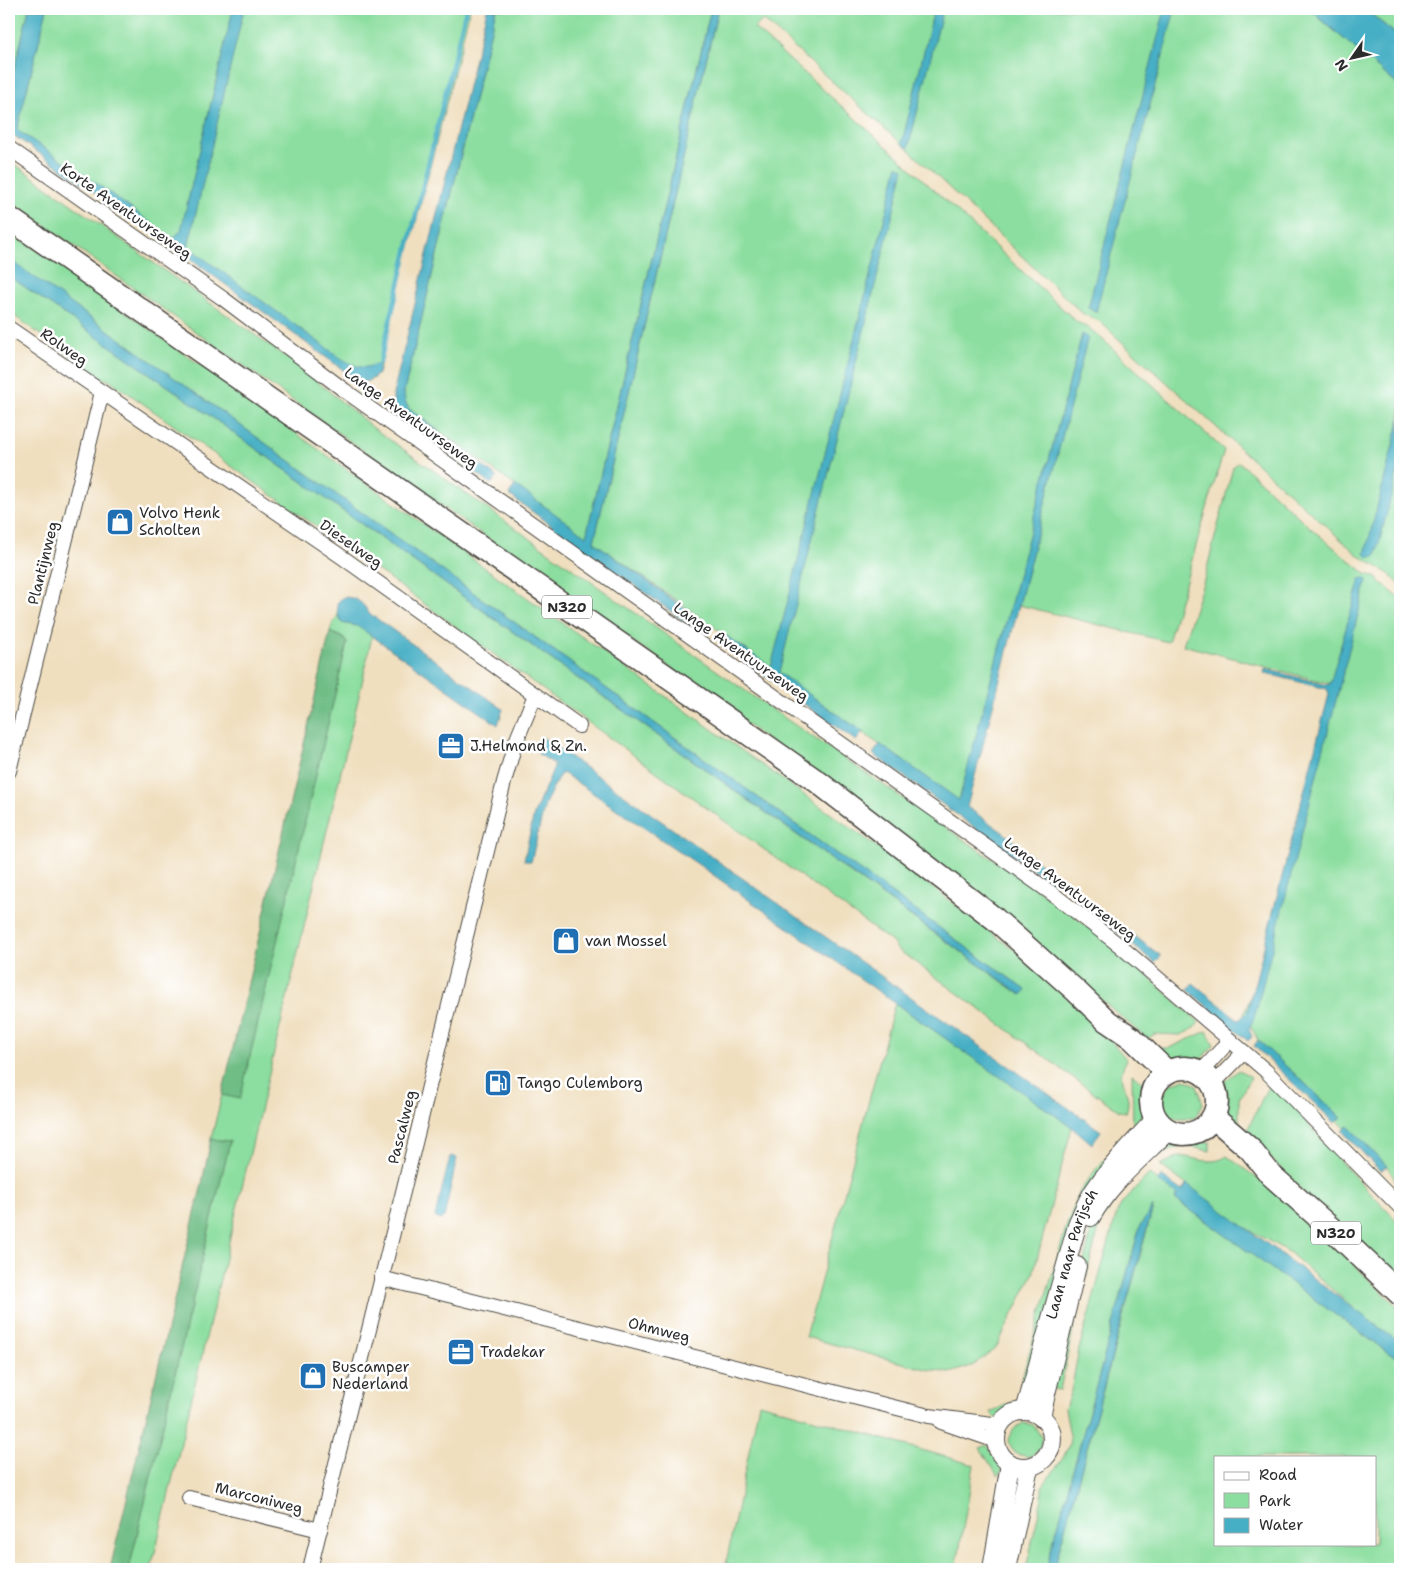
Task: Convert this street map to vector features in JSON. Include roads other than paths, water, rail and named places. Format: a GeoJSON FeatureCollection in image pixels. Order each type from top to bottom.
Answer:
{"type":"FeatureCollection","features":[{"type":"Feature","properties":{"kind":"main road","name":"N320"},"geometry":{"type":"LineString","coordinates":[[9,218],[818,782],[995,919],[1107,1021],[1123,1049],[1161,1078]]}},
{"type":"Feature","properties":{"kind":"main road"},"geometry":{"type":"LineString","coordinates":[[1184,1067],[1207,1078],[1217,1092],[1218,1100],[1208,1123],[1186,1134],[1162,1124],[1151,1101],[1161,1078],[1175,1068],[1184,1067]]}},
{"type":"Feature","properties":{"kind":"main road","name":"N320"},"geometry":{"type":"LineString","coordinates":[[1208,1123],[1250,1149],[1271,1174],[1400,1294]]}},
{"type":"Feature","properties":{"kind":"street","name":"Korte Aventuurseweg"},"geometry":{"type":"LineString","coordinates":[[9,148],[225,300]]}},
{"type":"Feature","properties":{"kind":"street","name":"Lange Aventuurseweg"},"geometry":{"type":"LineString","coordinates":[[225,300],[358,400],[1057,897],[1119,945],[1266,1071],[1400,1206]]}},
{"type":"Feature","properties":{"kind":"street","name":"Rolweg"},"geometry":{"type":"LineString","coordinates":[[9,328],[102,392]]}},
{"type":"Feature","properties":{"kind":"street","name":"Dieselweg"},"geometry":{"type":"LineString","coordinates":[[102,392],[342,556],[578,726]]}},
{"type":"Feature","properties":{"kind":"street","name":"Plantijnweg"},"geometry":{"type":"LineString","coordinates":[[9,771],[102,392]]}},
{"type":"Feature","properties":{"kind":"street","name":"Pascalweg"},"geometry":{"type":"LineString","coordinates":[[310,1569],[504,782],[535,695]]}},
{"type":"Feature","properties":{"kind":"street"},"geometry":{"type":"LineString","coordinates":[[1207,1078],[1230,1040]]}},
{"type":"Feature","properties":{"kind":"street"},"geometry":{"type":"LineString","coordinates":[[1207,1078],[1244,1052]]}},
{"type":"Feature","properties":{"kind":"street","name":"Laan naar Parijsch"},"geometry":{"type":"LineString","coordinates":[[1025,1411],[1078,1222],[1084,1209],[1101,1181],[1162,1124]]}},
{"type":"Feature","properties":{"kind":"street","name":"Laan naar Parijsch"},"geometry":{"type":"LineString","coordinates":[[1041,1417],[1052,1366],[1090,1220],[1099,1204],[1162,1124]]}},
{"type":"Feature","properties":{"kind":"street","name":"Ohmweg"},"geometry":{"type":"LineString","coordinates":[[381,1278],[998,1433]]}},
{"type":"Feature","properties":{"kind":"street"},"geometry":{"type":"LineString","coordinates":[[1025,1411],[1041,1417],[1051,1430],[1051,1446],[1043,1460],[1028,1467],[1010,1464],[1000,1454],[998,1433],[1010,1415],[1025,1411]]}},
{"type":"Feature","properties":{"kind":"street"},"geometry":{"type":"LineString","coordinates":[[992,1569],[1010,1464]]}},
{"type":"Feature","properties":{"kind":"street"},"geometry":{"type":"LineString","coordinates":[[1007,1569],[1028,1467]]}},
{"type":"Feature","properties":{"kind":"street","name":"Marconiweg"},"geometry":{"type":"LineString","coordinates":[[189,1498],[320,1530]]}},
{"type":"Feature","properties":{"kind":"water"},"geometry":{"type":"Polygon","coordinates":[[[29,9],[47,9],[17,130],[89,178],[173,239],[181,230],[233,9],[244,9],[188,247],[342,359],[360,367],[380,362],[378,374],[368,381],[360,382],[182,253],[9,132],[9,90],[29,9]]]}},
{"type":"Feature","properties":{"kind":"water"},"geometry":{"type":"Polygon","coordinates":[[[487,9],[496,9],[404,392],[405,401],[409,409],[497,477],[491,484],[396,413],[393,407],[393,394],[487,9]]]}},
{"type":"Feature","properties":{"kind":"water"},"geometry":{"type":"Polygon","coordinates":[[[711,9],[718,9],[594,542],[710,627],[705,636],[509,495],[515,485],[586,536],[711,9]]]}},
{"type":"Feature","properties":{"kind":"water"},"geometry":{"type":"Polygon","coordinates":[[[934,9],[943,9],[908,149],[902,143],[934,9]]]}},
{"type":"Feature","properties":{"kind":"water"},"geometry":{"type":"Polygon","coordinates":[[[1165,9],[1175,9],[1096,312],[1088,308],[1165,9]]]}},
{"type":"Feature","properties":{"kind":"water"},"geometry":{"type":"Polygon","coordinates":[[[1309,9],[1365,9],[1400,38],[1400,87],[1309,9]]]}},
{"type":"Feature","properties":{"kind":"water"},"geometry":{"type":"Polygon","coordinates":[[[898,165],[904,169],[779,673],[863,732],[856,741],[718,643],[723,634],[771,667],[898,165]]]}},
{"type":"Feature","properties":{"kind":"water"},"geometry":{"type":"Polygon","coordinates":[[[9,259],[1026,990],[1022,995],[182,396],[9,276],[9,259]]]}},
{"type":"Feature","properties":{"kind":"water"},"geometry":{"type":"Polygon","coordinates":[[[1082,334],[1088,337],[967,807],[1004,833],[1055,876],[1050,882],[873,754],[880,744],[959,800],[1082,334]]]}},
{"type":"Feature","properties":{"kind":"water"},"geometry":{"type":"Polygon","coordinates":[[[1400,418],[1400,462],[1376,555],[1369,558],[1365,554],[1400,418]]]}},
{"type":"Feature","properties":{"kind":"water"},"geometry":{"type":"Polygon","coordinates":[[[1364,578],[1367,580],[1255,1015],[1249,1029],[1252,1037],[1248,1041],[1188,990],[1193,983],[1239,1020],[1247,1013],[1329,694],[1327,689],[1264,673],[1265,669],[1327,685],[1330,684],[1360,579],[1364,578]]]}},
{"type":"Feature","properties":{"kind":"water"},"geometry":{"type":"Polygon","coordinates":[[[343,597],[359,601],[369,613],[503,709],[498,725],[357,626],[342,623],[338,615],[337,603],[343,597]]]}},
{"type":"Feature","properties":{"kind":"water"},"geometry":{"type":"Polygon","coordinates":[[[542,737],[1101,1131],[1092,1144],[1072,1127],[702,867],[563,773],[559,776],[545,804],[531,862],[524,860],[534,814],[554,767],[553,763],[537,753],[542,737]]]}},
{"type":"Feature","properties":{"kind":"water"},"geometry":{"type":"Polygon","coordinates":[[[1103,912],[1161,956],[1155,963],[1099,918],[1103,912]]]}},
{"type":"Feature","properties":{"kind":"water"},"geometry":{"type":"Polygon","coordinates":[[[1258,1040],[1342,1118],[1335,1123],[1254,1046],[1258,1040]]]}},
{"type":"Feature","properties":{"kind":"water"},"geometry":{"type":"Polygon","coordinates":[[[1348,1126],[1387,1166],[1380,1171],[1342,1131],[1348,1126]]]}},
{"type":"Feature","properties":{"kind":"water"},"geometry":{"type":"Polygon","coordinates":[[[450,1157],[457,1158],[444,1218],[440,1220],[435,1217],[450,1157]]]}},
{"type":"Feature","properties":{"kind":"water"},"geometry":{"type":"Polygon","coordinates":[[[1161,1176],[1182,1191],[1187,1184],[1400,1343],[1400,1357],[1398,1358],[1390,1354],[1175,1199],[1177,1195],[1158,1181],[1161,1176]]]}},
{"type":"Feature","properties":{"kind":"water"},"geometry":{"type":"Polygon","coordinates":[[[1153,1206],[1054,1569],[1046,1569],[1140,1226],[1153,1206]]]}},
{"type":"Feature","properties":{"kind":"waterway"},"geometry":{"type":"LineString","coordinates":[[380,362],[466,9]]}},
{"type":"Feature","properties":{"kind":"place","name":"Volvo Henk Scholten"},"geometry":{"type":"Point","coordinates":[120,522]}},
{"type":"Feature","properties":{"kind":"place","name":"J.Helmond & Zn."},"geometry":{"type":"Point","coordinates":[451,746]}},
{"type":"Feature","properties":{"kind":"place","name":"van Mossel"},"geometry":{"type":"Point","coordinates":[566,941]}},
{"type":"Feature","properties":{"kind":"place","name":"Tango Culemborg"},"geometry":{"type":"Point","coordinates":[498,1083]}},
{"type":"Feature","properties":{"kind":"place","name":"Tradekar"},"geometry":{"type":"Point","coordinates":[461,1352]}},
{"type":"Feature","properties":{"kind":"place","name":"Buscamper Nederland"},"geometry":{"type":"Point","coordinates":[313,1376]}}]}
